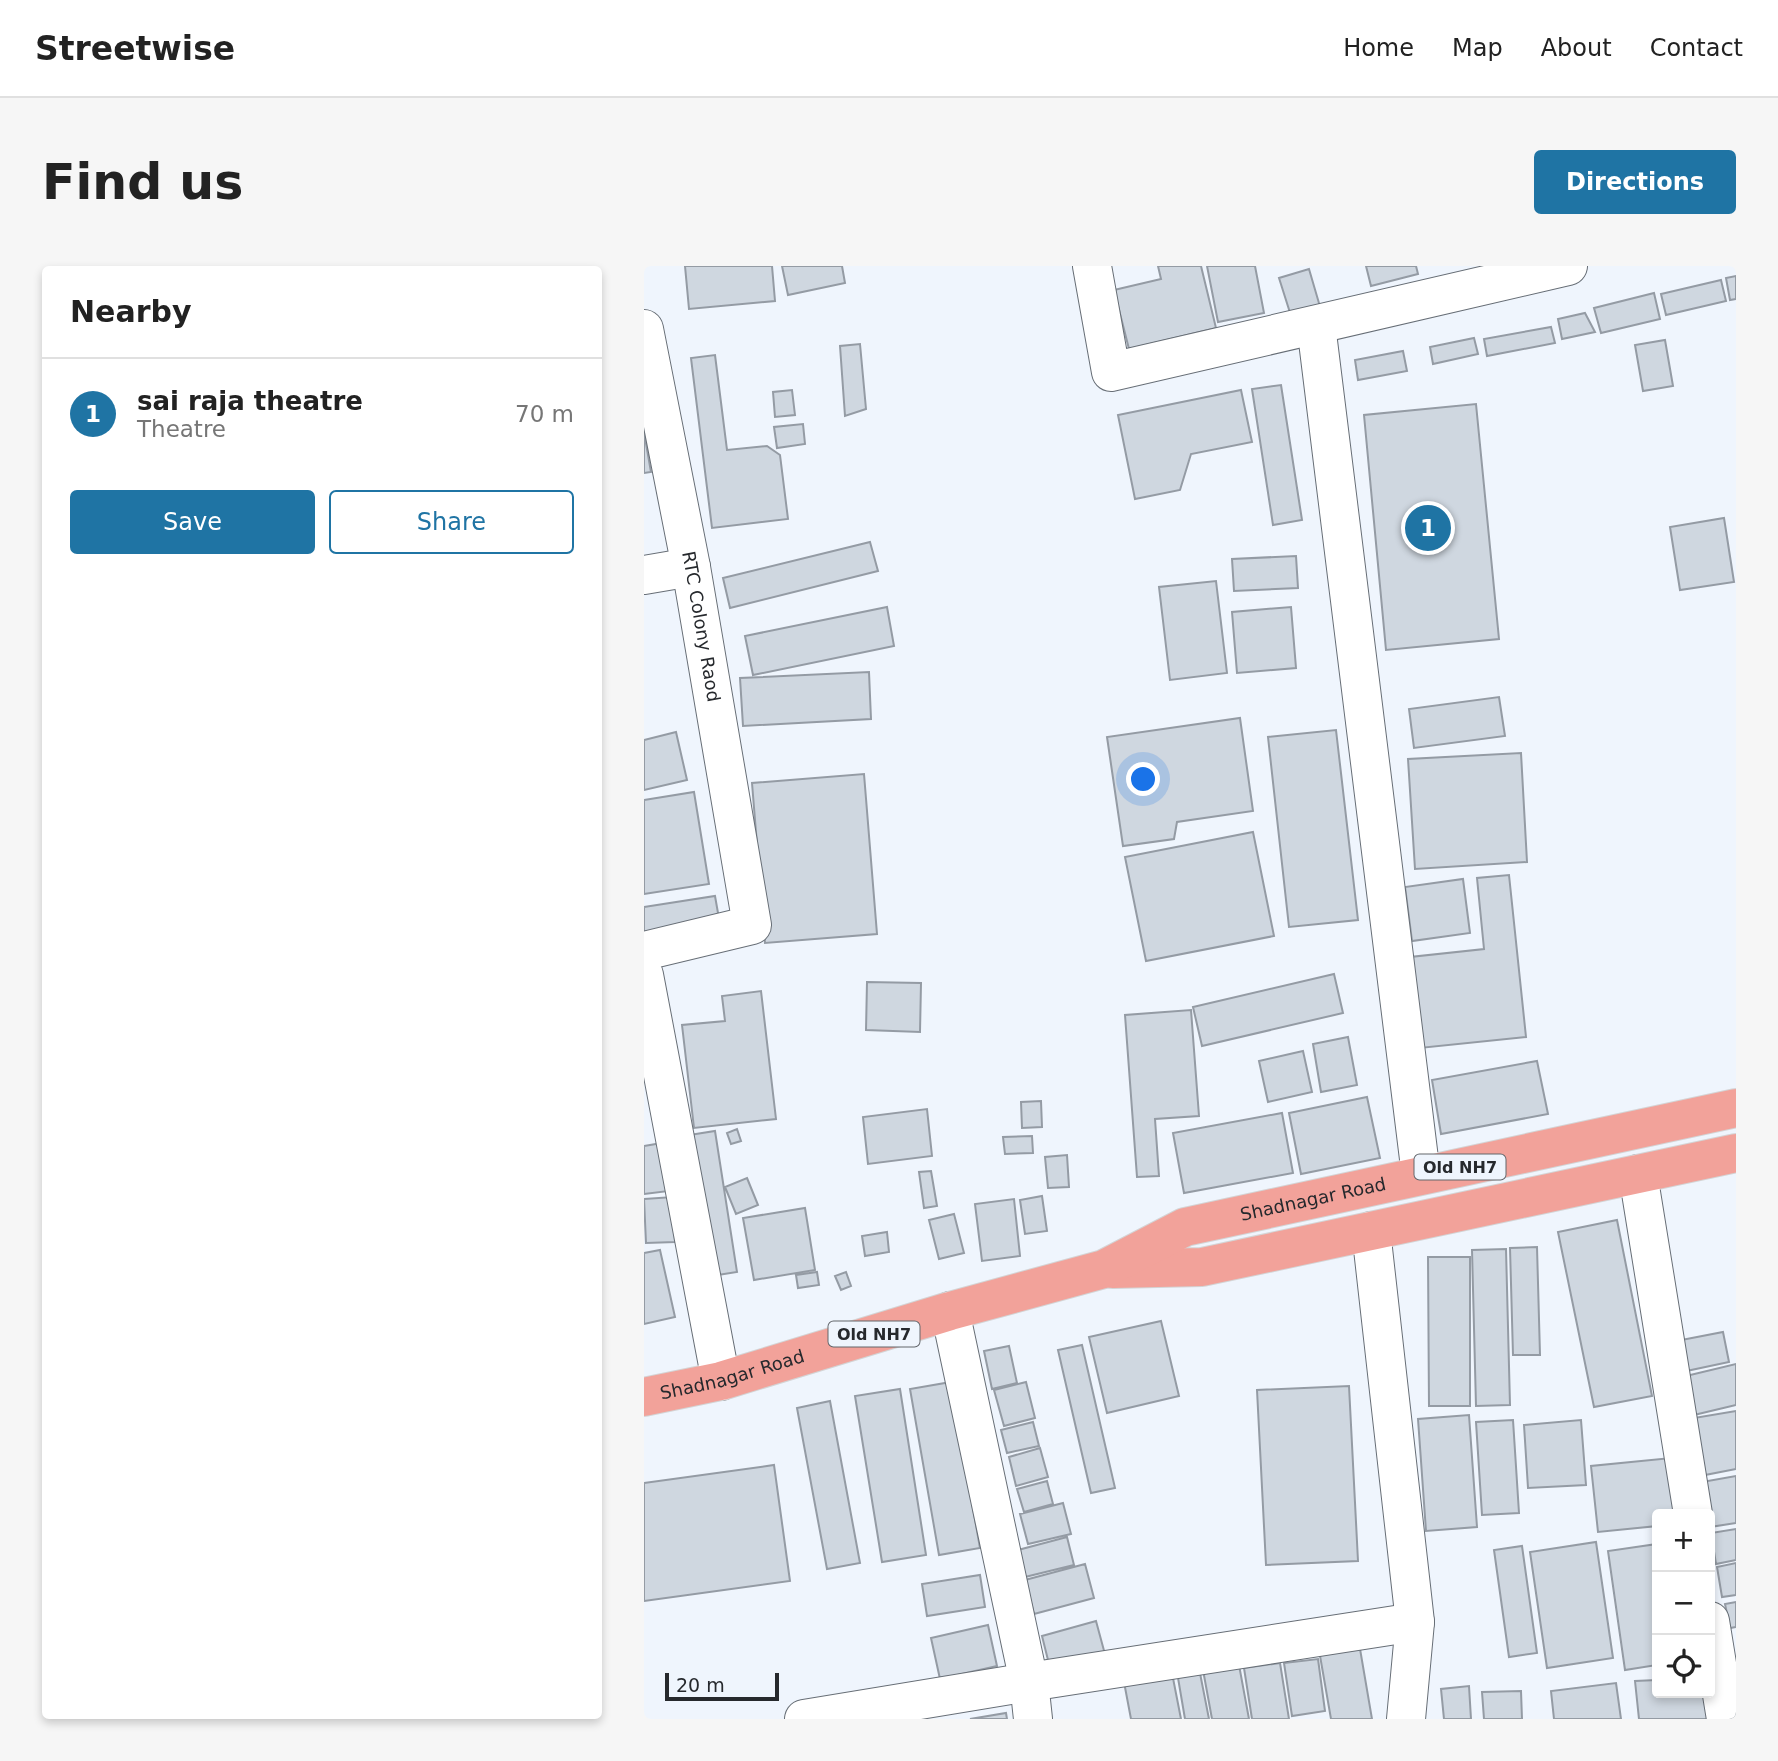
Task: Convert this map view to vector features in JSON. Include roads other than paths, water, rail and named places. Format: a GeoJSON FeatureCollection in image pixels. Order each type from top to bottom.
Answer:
{"type":"FeatureCollection","features":[{"type":"Feature","properties":{"kind":"main road","name":"Shadnagar Road"},"geometry":{"type":"LineString","coordinates":[[644,1397],[721,1381],[950,1311],[1104,1269],[1185,1227],[1736,1108]]}},
{"type":"Feature","properties":{"kind":"main road","name":"Shadnagar Road"},"geometry":{"type":"LineString","coordinates":[[1104,1269],[1202,1267],[1736,1153]]}},
{"type":"Feature","properties":{"kind":"street"},"geometry":{"type":"LineString","coordinates":[[1092,266],[1111,372],[1568,266]]}},
{"type":"Feature","properties":{"kind":"street"},"geometry":{"type":"LineString","coordinates":[[1316,325],[1421,1175]]}},
{"type":"Feature","properties":{"kind":"street","name":"RTC Colony Raod"},"geometry":{"type":"LineString","coordinates":[[644,329],[691,567],[752,925],[644,951]]}},
{"type":"Feature","properties":{"kind":"street"},"geometry":{"type":"LineString","coordinates":[[644,575],[691,567]]}},
{"type":"Feature","properties":{"kind":"street"},"geometry":{"type":"LineString","coordinates":[[644,975],[721,1381]]}},
{"type":"Feature","properties":{"kind":"street"},"geometry":{"type":"LineString","coordinates":[[1638,1174],[1692,1509]]}},
{"type":"Feature","properties":{"kind":"street"},"geometry":{"type":"LineString","coordinates":[[1371,1231],[1415,1622],[1406,1719]]}},
{"type":"Feature","properties":{"kind":"street"},"geometry":{"type":"LineString","coordinates":[[950,1311],[1029,1682],[1033,1719]]}},
{"type":"Feature","properties":{"kind":"street"},"geometry":{"type":"LineString","coordinates":[[804,1719],[1415,1622]]}},
{"type":"Feature","properties":{"kind":"street"},"geometry":{"type":"LineString","coordinates":[[1712,1635],[1726,1719]]}},
{"type":"Feature","properties":{"kind":"place","name":"sai raja theatre"},"geometry":{"type":"Point","coordinates":[1428,528]}}]}
